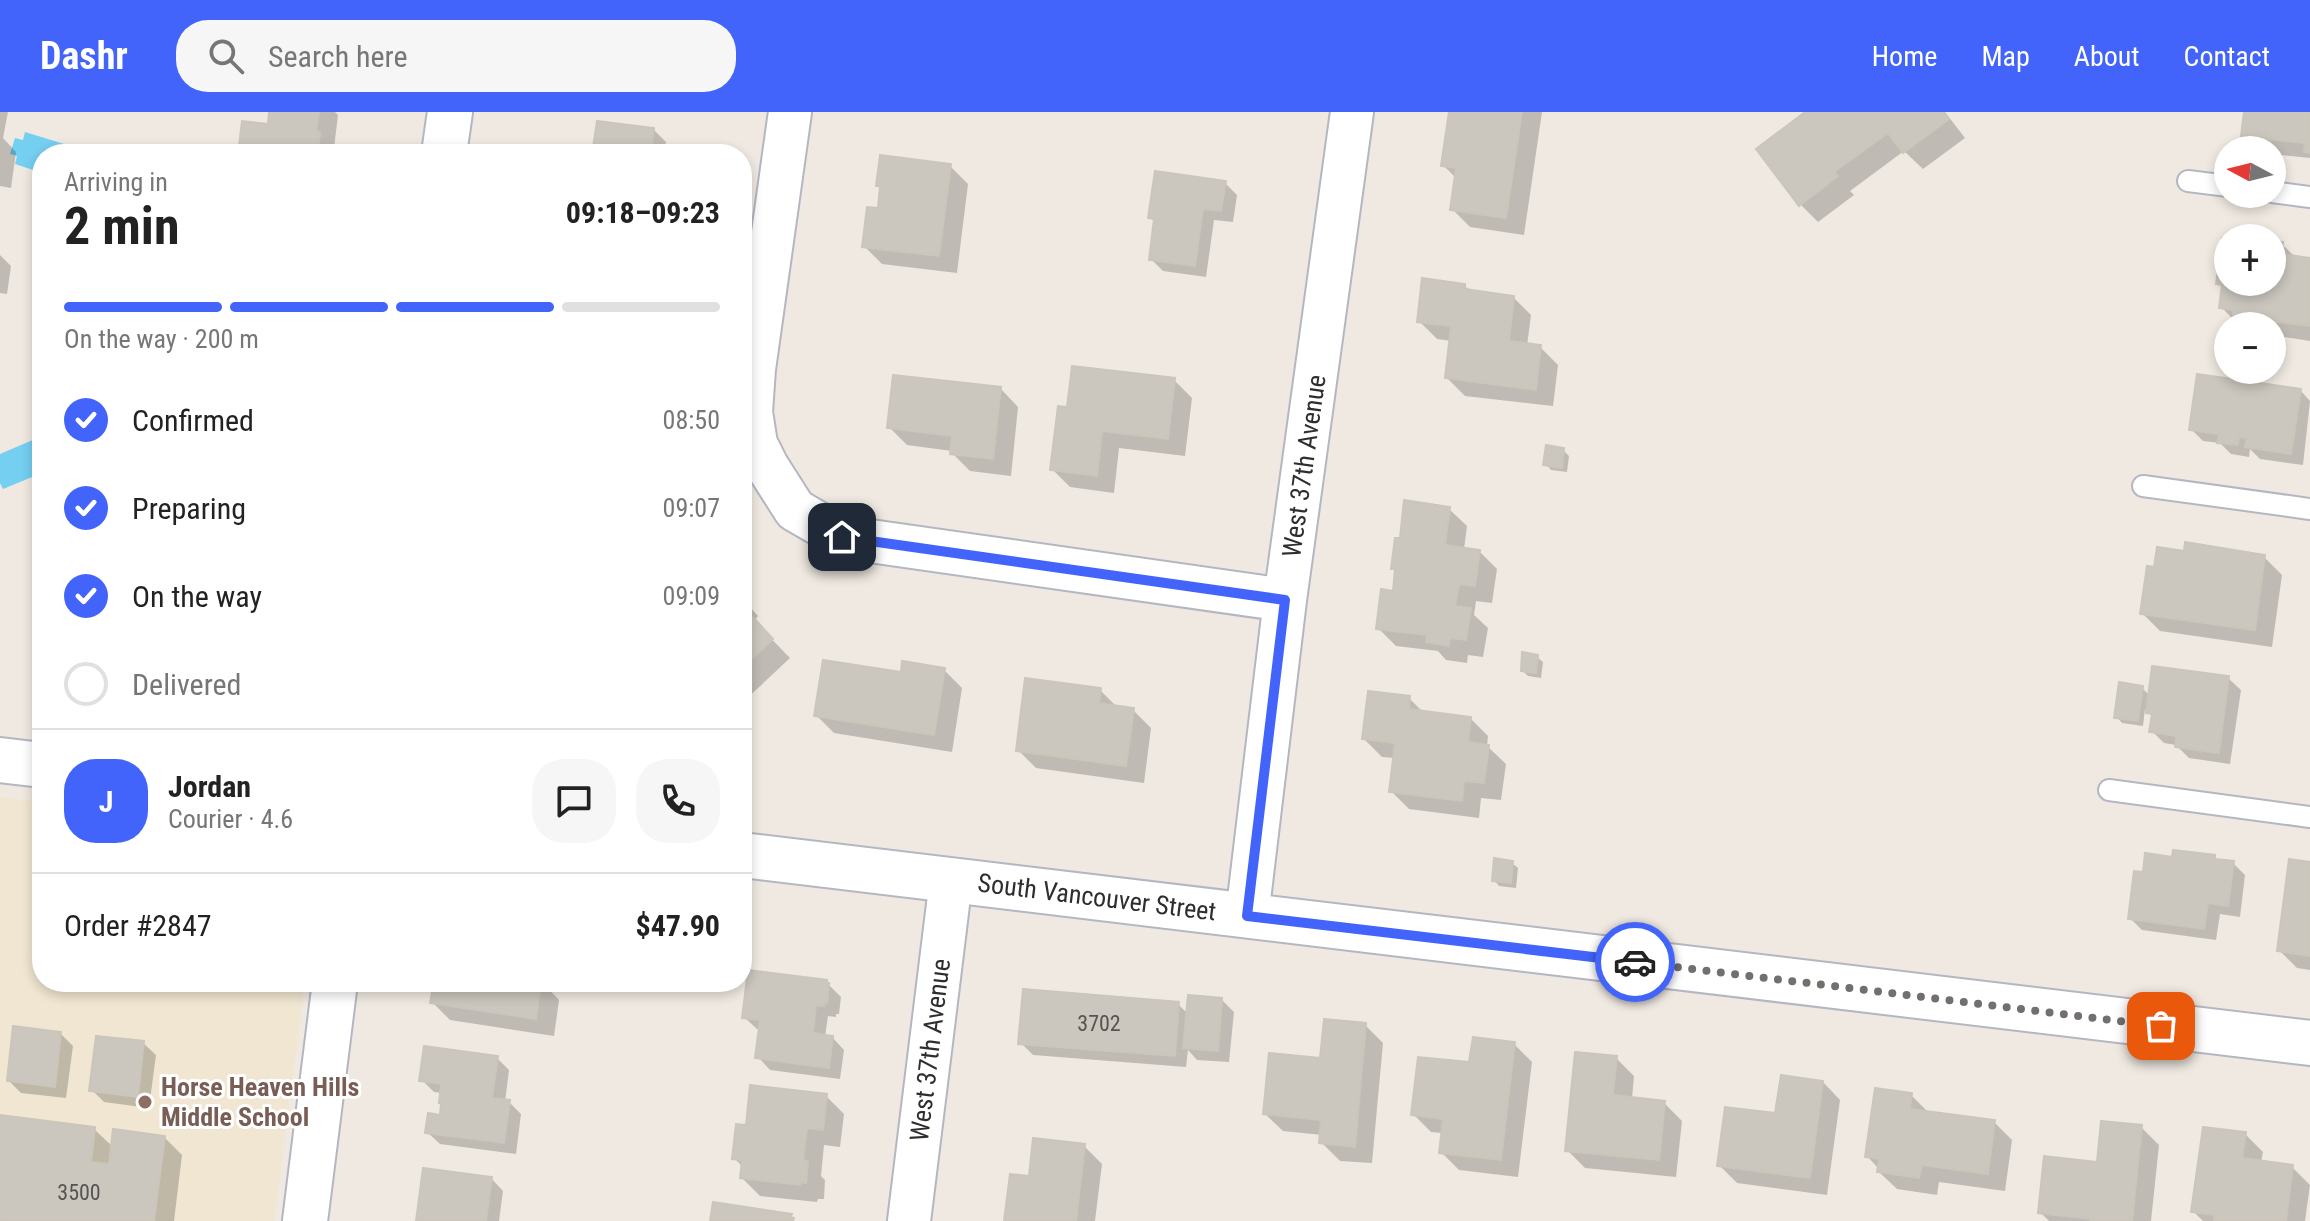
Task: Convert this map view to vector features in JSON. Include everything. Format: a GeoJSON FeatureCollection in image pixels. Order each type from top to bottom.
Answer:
{"type":"FeatureCollection","features":[{"type":"Feature","properties":{"kind":"street"},"geometry":{"type":"LineString","coordinates":[[445,144],[450,112]]}},
{"type":"Feature","properties":{"kind":"street"},"geometry":{"type":"LineString","coordinates":[[752,398],[790,112]]}},
{"type":"Feature","properties":{"kind":"street","name":"West 37th Avenue"},"geometry":{"type":"LineString","coordinates":[[1247,916],[1285,600],[1352,112]]}},
{"type":"Feature","properties":{"kind":"street"},"geometry":{"type":"LineString","coordinates":[[752,418],[756,444],[795,510],[842,537],[1285,600]]}},
{"type":"Feature","properties":{"kind":"street"},"geometry":{"type":"LineString","coordinates":[[0,760],[32,764]]}},
{"type":"Feature","properties":{"kind":"street","name":"South Vancouver Street"},"geometry":{"type":"LineString","coordinates":[[752,856],[2310,1043]]}},
{"type":"Feature","properties":{"kind":"street","name":"West 37th Avenue"},"geometry":{"type":"LineString","coordinates":[[909,1221],[951,880]]}},
{"type":"Feature","properties":{"kind":"street"},"geometry":{"type":"LineString","coordinates":[[305,1221],[334,992]]}},
{"type":"Feature","properties":{"kind":"lane"},"geometry":{"type":"LineString","coordinates":[[2188,181],[2214,184]]}},
{"type":"Feature","properties":{"kind":"lane"},"geometry":{"type":"LineString","coordinates":[[2286,194],[2310,197]]}},
{"type":"Feature","properties":{"kind":"lane"},"geometry":{"type":"LineString","coordinates":[[2143,486],[2310,509]]}},
{"type":"Feature","properties":{"kind":"lane"},"geometry":{"type":"LineString","coordinates":[[2109,790],[2310,817]]}},
{"type":"Feature","properties":{"kind":"shaded area","name":"Horse Heaven Hills Middle School"},"geometry":{"type":"Polygon","coordinates":[[[0,797],[32,801],[32,992],[304,992],[274,1221],[0,1221],[0,797]]]}},
{"type":"Feature","properties":{"kind":"water"},"geometry":{"type":"Polygon","coordinates":[[[25,132],[64,144],[32,144],[32,170],[15,164],[17,156],[10,154],[15,138],[23,140],[25,132]]]}},
{"type":"Feature","properties":{"kind":"water"},"geometry":{"type":"Polygon","coordinates":[[[32,440],[32,477],[3,489],[0,483],[0,454],[32,440]]]}},
{"type":"Feature","properties":{"kind":"building"},"geometry":{"type":"Polygon","coordinates":[[[269,112],[319,112],[316,131],[320,132],[319,144],[239,144],[242,121],[268,124],[269,112]]]}},
{"type":"Feature","properties":{"kind":"building"},"geometry":{"type":"Polygon","coordinates":[[[1449,112],[1522,112],[1506,218],[1450,210],[1456,168],[1441,166],[1449,112]]]}},
{"type":"Feature","properties":{"kind":"building"},"geometry":{"type":"Polygon","coordinates":[[[1805,112],[1943,112],[1949,119],[1903,153],[1888,133],[1834,172],[1838,176],[1799,206],[1756,149],[1805,112]]]}},
{"type":"Feature","properties":{"kind":"building"},"geometry":{"type":"Polygon","coordinates":[[[2244,112],[2310,112],[2310,153],[2304,152],[2305,143],[2286,141],[2286,136],[2241,136],[2244,112]]]}},
{"type":"Feature","properties":{"kind":"building"},"geometry":{"type":"Polygon","coordinates":[[[597,121],[654,128],[652,144],[594,144],[597,121]]]}},
{"type":"Feature","properties":{"kind":"building"},"geometry":{"type":"Polygon","coordinates":[[[880,155],[951,164],[939,256],[862,247],[867,207],[878,208],[880,186],[876,186],[880,155]]]}},
{"type":"Feature","properties":{"kind":"building"},"geometry":{"type":"Polygon","coordinates":[[[1155,171],[1226,181],[1221,211],[1203,209],[1195,266],[1149,260],[1154,219],[1148,218],[1155,171]]]}},
{"type":"Feature","properties":{"kind":"building"},"geometry":{"type":"Polygon","coordinates":[[[2286,255],[2310,258],[2310,326],[2286,323],[2286,312],[2233,312],[2219,308],[2221,296],[2286,296],[2286,255]]]}},
{"type":"Feature","properties":{"kind":"building"},"geometry":{"type":"Polygon","coordinates":[[[1422,278],[1465,284],[1465,289],[1514,296],[1509,341],[1541,345],[1536,390],[1445,378],[1451,326],[1417,322],[1422,278]]]}},
{"type":"Feature","properties":{"kind":"building"},"geometry":{"type":"Polygon","coordinates":[[[1072,366],[1175,378],[1168,439],[1102,431],[1097,476],[1050,470],[1058,406],[1067,407],[1072,366]]]}},
{"type":"Feature","properties":{"kind":"building"},"geometry":{"type":"Polygon","coordinates":[[[2197,374],[2214,376],[2214,384],[2266,384],[2301,389],[2291,454],[2245,447],[2247,438],[2239,437],[2238,445],[2217,443],[2219,434],[2189,430],[2197,374]]]}},
{"type":"Feature","properties":{"kind":"building"},"geometry":{"type":"Polygon","coordinates":[[[893,375],[1001,387],[993,459],[950,454],[952,436],[887,428],[893,375]]]}},
{"type":"Feature","properties":{"kind":"building"},"geometry":{"type":"Polygon","coordinates":[[[1546,445],[1564,448],[1562,468],[1543,465],[1546,445]]]}},
{"type":"Feature","properties":{"kind":"building"},"geometry":{"type":"Polygon","coordinates":[[[1404,500],[1450,507],[1445,545],[1480,550],[1475,586],[1459,584],[1455,606],[1471,608],[1466,640],[1450,638],[1449,646],[1426,642],[1427,635],[1376,629],[1381,589],[1393,591],[1395,569],[1391,569],[1395,538],[1400,538],[1404,500]]]}},
{"type":"Feature","properties":{"kind":"building"},"geometry":{"type":"Polygon","coordinates":[[[2185,542],[2265,555],[2255,630],[2140,614],[2147,566],[2154,567],[2157,547],[2184,551],[2185,542]]]}},
{"type":"Feature","properties":{"kind":"building"},"geometry":{"type":"Polygon","coordinates":[[[753,617],[773,639],[752,659],[752,618],[753,617]]]}},
{"type":"Feature","properties":{"kind":"building"},"geometry":{"type":"Polygon","coordinates":[[[1522,652],[1538,655],[1536,673],[1521,671],[1522,652]]]}},
{"type":"Feature","properties":{"kind":"building"},"geometry":{"type":"Polygon","coordinates":[[[823,660],[901,672],[902,661],[945,668],[934,735],[814,716],[823,660]]]}},
{"type":"Feature","properties":{"kind":"building"},"geometry":{"type":"Polygon","coordinates":[[[2152,666],[2229,676],[2219,753],[2175,747],[2176,736],[2149,732],[2152,714],[2146,713],[2152,666]]]}},
{"type":"Feature","properties":{"kind":"building"},"geometry":{"type":"Polygon","coordinates":[[[1025,678],[1101,688],[1099,703],[1134,708],[1126,766],[1016,751],[1025,678]]]}},
{"type":"Feature","properties":{"kind":"building"},"geometry":{"type":"Polygon","coordinates":[[[2119,682],[2143,686],[2138,721],[2114,718],[2119,682]]]}},
{"type":"Feature","properties":{"kind":"building"},"geometry":{"type":"Polygon","coordinates":[[[1368,691],[1410,696],[1409,709],[1471,717],[1468,742],[1489,745],[1484,783],[1464,781],[1462,801],[1389,792],[1395,743],[1362,739],[1368,691]]]}},
{"type":"Feature","properties":{"kind":"building"},"geometry":{"type":"Polygon","coordinates":[[[2173,850],[2215,855],[2215,859],[2234,861],[2228,906],[2208,903],[2204,929],[2128,919],[2134,871],[2143,872],[2145,853],[2172,857],[2173,850]]]}},
{"type":"Feature","properties":{"kind":"building"},"geometry":{"type":"Polygon","coordinates":[[[1494,858],[1513,861],[1511,883],[1492,881],[1494,858]]]}},
{"type":"Feature","properties":{"kind":"building"},"geometry":{"type":"Polygon","coordinates":[[[2289,859],[2310,862],[2310,956],[2277,951],[2289,859]]]}},
{"type":"Feature","properties":{"kind":"building"},"geometry":{"type":"Polygon","coordinates":[[[752,971],[827,980],[827,1003],[824,1006],[816,1005],[813,1033],[833,1036],[829,1068],[755,1058],[760,1020],[742,1018],[745,992],[752,992],[752,971]]]}},
{"type":"Feature","properties":{"kind":"building"},"geometry":{"type":"Polygon","coordinates":[[[1023,989],[1179,1002],[1175,1056],[1018,1044],[1023,989]]]}},
{"type":"Feature","properties":{"kind":"building"},"geometry":{"type":"Polygon","coordinates":[[[432,992],[540,992],[536,1019],[430,1003],[432,992]]]}},
{"type":"Feature","properties":{"kind":"building"},"geometry":{"type":"Polygon","coordinates":[[[1188,995],[1222,998],[1218,1051],[1183,1048],[1188,995]]]}},
{"type":"Feature","properties":{"kind":"building"},"geometry":{"type":"Polygon","coordinates":[[[1324,1019],[1366,1023],[1355,1147],[1319,1143],[1321,1120],[1263,1114],[1269,1053],[1320,1058],[1324,1019]]]}},
{"type":"Feature","properties":{"kind":"building"},"geometry":{"type":"Polygon","coordinates":[[[13,1026],[61,1032],[55,1087],[7,1081],[13,1026]]]}},
{"type":"Feature","properties":{"kind":"building"},"geometry":{"type":"Polygon","coordinates":[[[96,1036],[144,1041],[138,1097],[89,1091],[96,1036]]]}},
{"type":"Feature","properties":{"kind":"building"},"geometry":{"type":"Polygon","coordinates":[[[1473,1037],[1515,1042],[1501,1160],[1439,1153],[1443,1119],[1411,1115],[1418,1057],[1469,1062],[1473,1037]]]}},
{"type":"Feature","properties":{"kind":"building"},"geometry":{"type":"Polygon","coordinates":[[[424,1046],[498,1056],[492,1098],[510,1100],[504,1143],[425,1133],[428,1113],[440,1115],[441,1084],[419,1081],[424,1046]]]}},
{"type":"Feature","properties":{"kind":"building"},"geometry":{"type":"Polygon","coordinates":[[[1575,1052],[1617,1056],[1613,1095],[1665,1101],[1659,1160],[1565,1151],[1575,1052]]]}},
{"type":"Feature","properties":{"kind":"building"},"geometry":{"type":"Polygon","coordinates":[[[1781,1075],[1823,1081],[1810,1178],[1717,1166],[1725,1107],[1775,1113],[1781,1075]]]}},
{"type":"Feature","properties":{"kind":"building"},"geometry":{"type":"Polygon","coordinates":[[[750,1085],[827,1094],[823,1130],[807,1128],[803,1160],[808,1161],[806,1183],[801,1182],[800,1185],[740,1178],[742,1160],[732,1159],[736,1124],[746,1125],[750,1085]]]}},
{"type":"Feature","properties":{"kind":"building"},"geometry":{"type":"Polygon","coordinates":[[[1875,1088],[1912,1093],[1910,1109],[1995,1120],[1988,1174],[1922,1165],[1919,1178],[1877,1172],[1879,1159],[1865,1157],[1875,1088]]]}},
{"type":"Feature","properties":{"kind":"building","name":"Horse Heaven Hills Middle School"},"geometry":{"type":"Polygon","coordinates":[[[0,1115],[95,1127],[91,1162],[109,1164],[113,1129],[165,1136],[154,1221],[0,1221],[0,1115]]]}},
{"type":"Feature","properties":{"kind":"building"},"geometry":{"type":"Polygon","coordinates":[[[2101,1121],[2142,1125],[2132,1221],[2091,1221],[2038,1213],[2044,1156],[2097,1162],[2101,1121]]]}},
{"type":"Feature","properties":{"kind":"building"},"geometry":{"type":"Polygon","coordinates":[[[2203,1127],[2246,1132],[2242,1158],[2293,1165],[2286,1221],[2214,1221],[2215,1215],[2191,1212],[2203,1127]]]}},
{"type":"Feature","properties":{"kind":"building"},"geometry":{"type":"Polygon","coordinates":[[[1033,1138],[1085,1144],[1076,1221],[1004,1221],[1010,1174],[1029,1176],[1033,1138]]]}},
{"type":"Feature","properties":{"kind":"building"},"geometry":{"type":"Polygon","coordinates":[[[423,1168],[492,1177],[486,1221],[416,1221],[423,1168]]]}},
{"type":"Feature","properties":{"kind":"building"},"geometry":{"type":"Polygon","coordinates":[[[713,1202],[792,1214],[790,1217],[794,1218],[793,1221],[710,1221],[713,1202]]]}},
{"type":"Feature","properties":{"kind":"way so far"},"geometry":{"type":"LineString","coordinates":[[1635,962],[2161,1026]]}},
{"type":"Feature","properties":{"kind":"place","name":"Horse Heaven Hills Middle School"},"geometry":{"type":"Point","coordinates":[145,1102]}},
{"type":"Feature","properties":{"kind":"route"},"geometry":{"type":"LineString","coordinates":[[842,537],[1285,600],[1247,916],[1635,962]]}}]}
